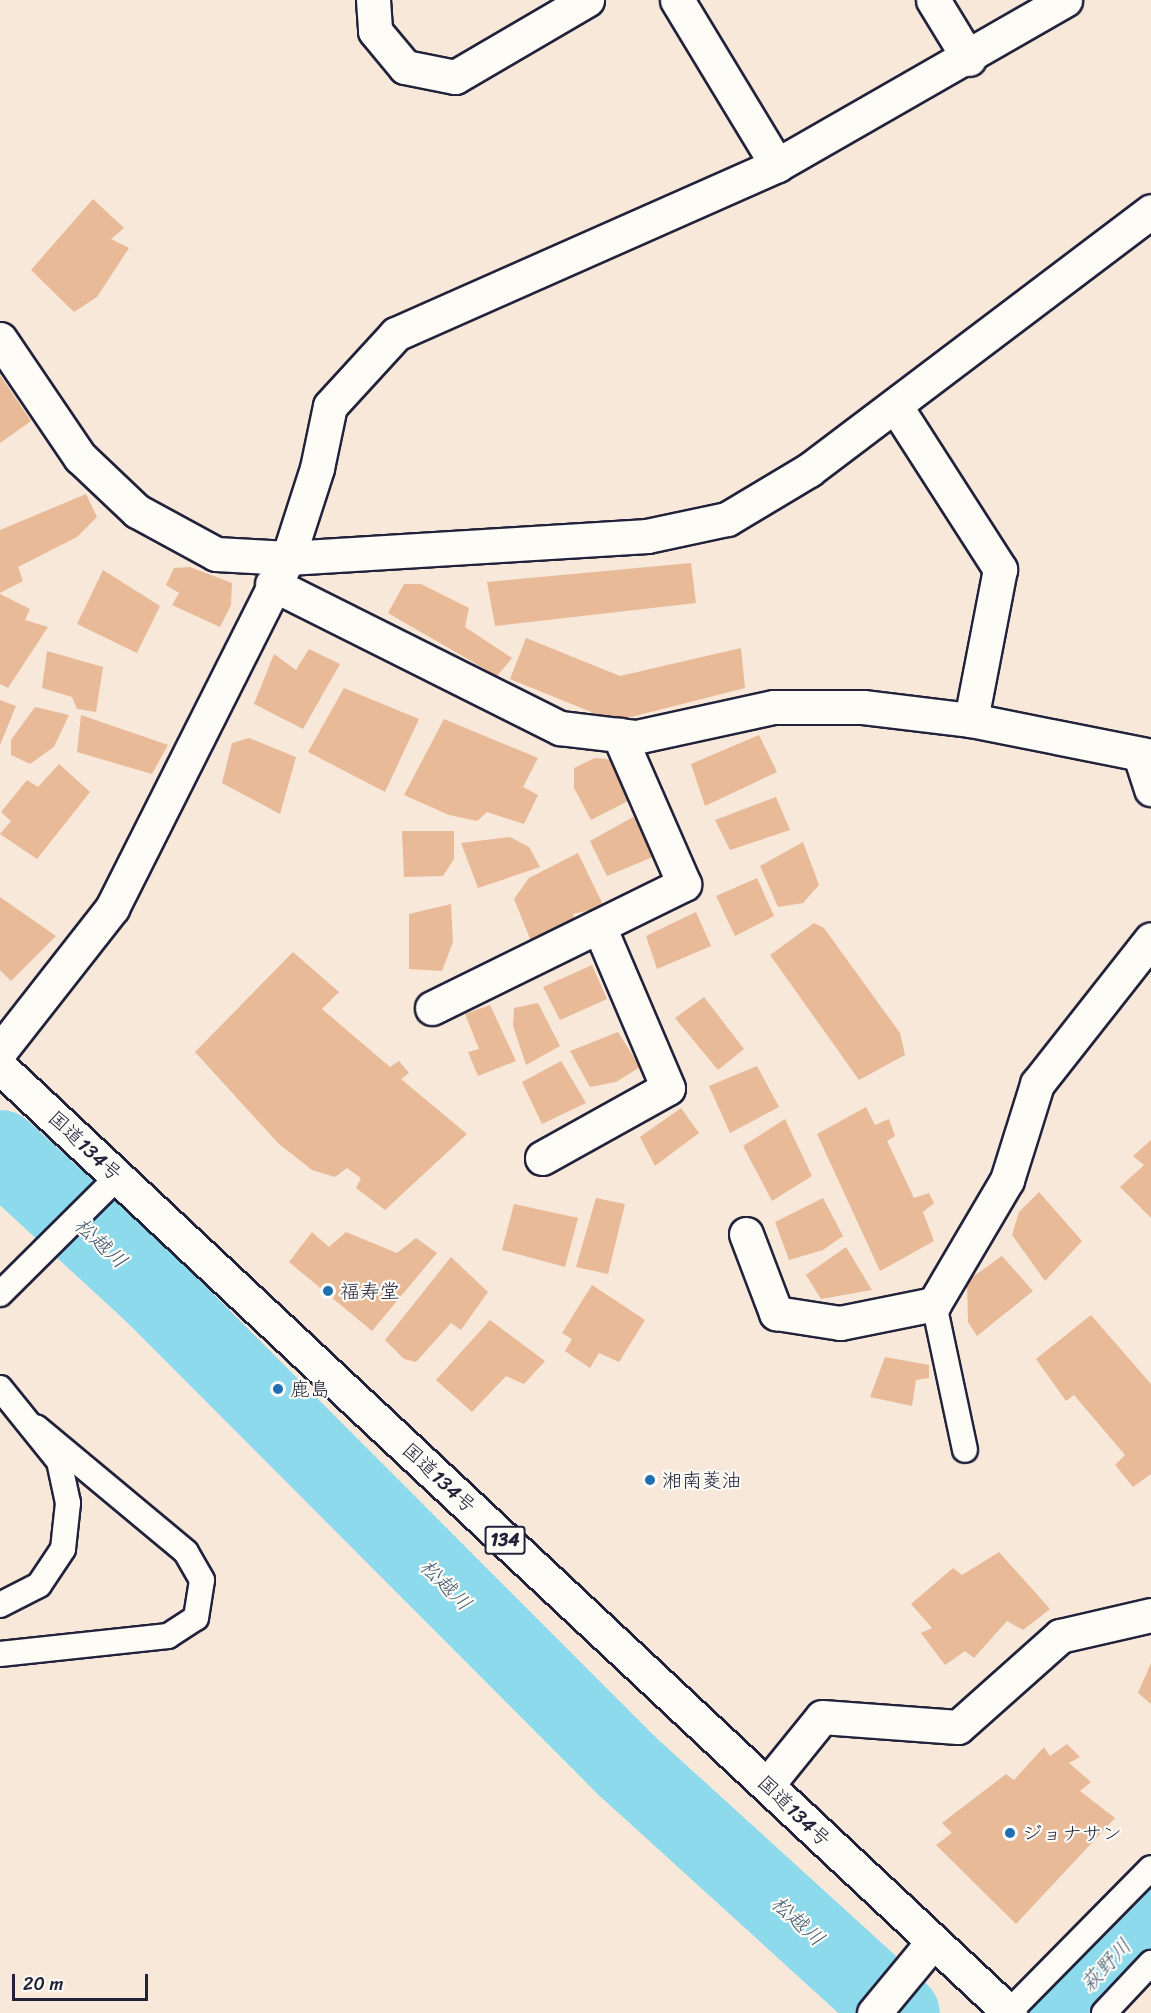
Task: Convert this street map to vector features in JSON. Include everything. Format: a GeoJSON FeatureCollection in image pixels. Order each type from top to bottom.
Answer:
{"type":"FeatureCollection","features":[{"type":"Feature","properties":{"kind":"main road"},"geometry":{"type":"LineString","coordinates":[[373,0],[375,31],[405,67],[454,77],[587,0]]}},
{"type":"Feature","properties":{"kind":"main road"},"geometry":{"type":"LineString","coordinates":[[677,0],[777,165]]}},
{"type":"Feature","properties":{"kind":"main road"},"geometry":{"type":"LineString","coordinates":[[933,0],[969,59]]}},
{"type":"Feature","properties":{"kind":"main road"},"geometry":{"type":"LineString","coordinates":[[0,1051],[112,908],[215,711],[280,571],[317,468],[330,406],[396,334],[777,165],[969,59],[1065,0]]}},
{"type":"Feature","properties":{"kind":"main road"},"geometry":{"type":"LineString","coordinates":[[280,571],[647,536],[726,519],[809,470],[896,407],[1151,211]]}},
{"type":"Feature","properties":{"kind":"main road"},"geometry":{"type":"LineString","coordinates":[[0,339],[80,457],[137,511],[216,554],[280,571],[560,728],[636,737],[774,707],[862,707],[971,720],[1145,756],[1151,789]]}},
{"type":"Feature","properties":{"kind":"main road"},"geometry":{"type":"LineString","coordinates":[[896,407],[1000,569],[971,720]]}},
{"type":"Feature","properties":{"kind":"main road"},"geometry":{"type":"LineString","coordinates":[[432,1008],[684,884],[619,735]]}},
{"type":"Feature","properties":{"kind":"main road"},"geometry":{"type":"LineString","coordinates":[[542,1158],[668,1088],[598,926]]}},
{"type":"Feature","properties":{"kind":"main road"},"geometry":{"type":"LineString","coordinates":[[746,1234],[776,1313],[840,1323],[934,1304],[1007,1180],[1037,1084],[1151,939]]}},
{"type":"Feature","properties":{"kind":"main road","name":"国道134号"},"geometry":{"type":"LineString","coordinates":[[0,1067],[109,1186],[767,1785],[932,1943],[1010,2013]]}},
{"type":"Feature","properties":{"kind":"main road"},"geometry":{"type":"LineString","coordinates":[[767,1785],[822,1718],[958,1726],[1060,1636],[1151,1615]]}},
{"type":"Feature","properties":{"kind":"main road"},"geometry":{"type":"LineString","coordinates":[[874,2013],[932,1943]]}},
{"type":"Feature","properties":{"kind":"lane"},"geometry":{"type":"LineString","coordinates":[[0,1294],[29,1268],[109,1186]]}},
{"type":"Feature","properties":{"kind":"lane"},"geometry":{"type":"LineString","coordinates":[[934,1304],[964,1450]]}},
{"type":"Feature","properties":{"kind":"lane"},"geometry":{"type":"LineString","coordinates":[[0,1388],[36,1427],[186,1552],[202,1580],[196,1618],[168,1636],[0,1654]]}},
{"type":"Feature","properties":{"kind":"lane"},"geometry":{"type":"LineString","coordinates":[[0,1605],[39,1585],[63,1549],[68,1503],[59,1461],[36,1427]]}},
{"type":"Feature","properties":{"kind":"lane"},"geometry":{"type":"LineString","coordinates":[[1010,2013],[1151,1868]]}},
{"type":"Feature","properties":{"kind":"lane"},"geometry":{"type":"LineString","coordinates":[[1104,2013],[1151,1963]]}},
{"type":"Feature","properties":{"kind":"building"},"geometry":{"type":"Polygon","coordinates":[[[93,199],[124,228],[111,239],[129,248],[97,297],[74,312],[31,270],[93,199]]]}},
{"type":"Feature","properties":{"kind":"building"},"geometry":{"type":"Polygon","coordinates":[[[0,375],[31,421],[0,443],[0,375]]]}},
{"type":"Feature","properties":{"kind":"building"},"geometry":{"type":"Polygon","coordinates":[[[86,494],[97,517],[77,537],[18,567],[23,581],[0,593],[0,530],[86,494]]]}},
{"type":"Feature","properties":{"kind":"building"},"geometry":{"type":"Polygon","coordinates":[[[691,563],[696,603],[495,626],[487,582],[691,563]]]}},
{"type":"Feature","properties":{"kind":"building"},"geometry":{"type":"Polygon","coordinates":[[[190,567],[232,583],[231,605],[220,627],[172,605],[179,593],[166,585],[174,568],[190,567]]]}},
{"type":"Feature","properties":{"kind":"building"},"geometry":{"type":"Polygon","coordinates":[[[103,570],[160,606],[137,653],[77,624],[103,570]]]}},
{"type":"Feature","properties":{"kind":"building"},"geometry":{"type":"Polygon","coordinates":[[[404,584],[421,584],[469,608],[465,627],[512,658],[497,676],[388,613],[404,584]]]}},
{"type":"Feature","properties":{"kind":"building"},"geometry":{"type":"Polygon","coordinates":[[[0,594],[30,609],[25,620],[48,627],[8,688],[0,684],[0,594]]]}},
{"type":"Feature","properties":{"kind":"building"},"geometry":{"type":"Polygon","coordinates":[[[526,638],[620,676],[741,648],[745,688],[623,719],[601,716],[510,679],[526,638]]]}},
{"type":"Feature","properties":{"kind":"building"},"geometry":{"type":"Polygon","coordinates":[[[309,649],[340,664],[303,729],[254,704],[274,654],[296,670],[309,649]]]}},
{"type":"Feature","properties":{"kind":"building"},"geometry":{"type":"Polygon","coordinates":[[[47,651],[103,667],[96,712],[77,709],[72,697],[42,688],[47,651]]]}},
{"type":"Feature","properties":{"kind":"building"},"geometry":{"type":"Polygon","coordinates":[[[344,688],[419,719],[385,792],[308,752],[344,688]]]}},
{"type":"Feature","properties":{"kind":"building"},"geometry":{"type":"Polygon","coordinates":[[[0,700],[16,706],[0,745],[0,700]]]}},
{"type":"Feature","properties":{"kind":"building"},"geometry":{"type":"Polygon","coordinates":[[[35,707],[69,715],[54,747],[30,764],[11,755],[11,740],[35,707]]]}},
{"type":"Feature","properties":{"kind":"building"},"geometry":{"type":"Polygon","coordinates":[[[81,715],[168,745],[152,774],[77,752],[81,715]]]}},
{"type":"Feature","properties":{"kind":"building"},"geometry":{"type":"Polygon","coordinates":[[[444,719],[538,758],[523,787],[538,795],[524,824],[487,812],[477,821],[449,815],[404,795],[444,719]]]}},
{"type":"Feature","properties":{"kind":"building"},"geometry":{"type":"Polygon","coordinates":[[[759,735],[777,772],[705,806],[691,764],[759,735]]]}},
{"type":"Feature","properties":{"kind":"building"},"geometry":{"type":"Polygon","coordinates":[[[249,738],[296,757],[280,814],[222,783],[232,743],[249,738]]]}},
{"type":"Feature","properties":{"kind":"building"},"geometry":{"type":"Polygon","coordinates":[[[595,758],[615,760],[628,801],[591,820],[574,788],[574,768],[595,758]]]}},
{"type":"Feature","properties":{"kind":"building"},"geometry":{"type":"Polygon","coordinates":[[[59,764],[90,792],[37,859],[0,834],[11,821],[1,812],[27,780],[38,787],[59,764]]]}},
{"type":"Feature","properties":{"kind":"building"},"geometry":{"type":"Polygon","coordinates":[[[776,797],[790,830],[730,850],[715,820],[776,797]]]}},
{"type":"Feature","properties":{"kind":"building"},"geometry":{"type":"Polygon","coordinates":[[[633,817],[643,826],[655,856],[607,876],[590,841],[633,817]]]}},
{"type":"Feature","properties":{"kind":"building"},"geometry":{"type":"Polygon","coordinates":[[[402,831],[454,831],[454,859],[443,876],[404,877],[402,831]]]}},
{"type":"Feature","properties":{"kind":"building"},"geometry":{"type":"Polygon","coordinates":[[[510,837],[529,847],[540,867],[478,888],[461,843],[510,837]]]}},
{"type":"Feature","properties":{"kind":"building"},"geometry":{"type":"Polygon","coordinates":[[[803,842],[819,885],[803,903],[778,907],[760,866],[803,842]]]}},
{"type":"Feature","properties":{"kind":"building"},"geometry":{"type":"Polygon","coordinates":[[[578,853],[604,907],[573,914],[576,927],[531,941],[514,899],[529,878],[578,853]]]}},
{"type":"Feature","properties":{"kind":"building"},"geometry":{"type":"Polygon","coordinates":[[[757,878],[774,916],[735,936],[716,896],[757,878]]]}},
{"type":"Feature","properties":{"kind":"building"},"geometry":{"type":"Polygon","coordinates":[[[0,897],[56,936],[11,981],[0,970],[0,897]]]}},
{"type":"Feature","properties":{"kind":"building"},"geometry":{"type":"Polygon","coordinates":[[[451,904],[453,942],[442,971],[409,969],[409,914],[451,904]]]}},
{"type":"Feature","properties":{"kind":"building"},"geometry":{"type":"Polygon","coordinates":[[[696,912],[711,946],[657,969],[646,936],[696,912]]]}},
{"type":"Feature","properties":{"kind":"building"},"geometry":{"type":"Polygon","coordinates":[[[814,923],[824,928],[900,1033],[905,1055],[859,1080],[770,955],[814,923]]]}},
{"type":"Feature","properties":{"kind":"building"},"geometry":{"type":"Polygon","coordinates":[[[293,952],[339,992],[322,1009],[390,1067],[399,1061],[409,1073],[401,1079],[467,1134],[385,1210],[356,1188],[361,1178],[347,1168],[335,1177],[312,1170],[278,1143],[195,1052],[293,952]]]}},
{"type":"Feature","properties":{"kind":"building"},"geometry":{"type":"Polygon","coordinates":[[[592,965],[607,999],[560,1020],[543,987],[592,965]]]}},
{"type":"Feature","properties":{"kind":"building"},"geometry":{"type":"Polygon","coordinates":[[[704,997],[744,1049],[718,1070],[675,1018],[704,997]]]}},
{"type":"Feature","properties":{"kind":"building"},"geometry":{"type":"Polygon","coordinates":[[[538,1003],[560,1046],[526,1065],[513,1026],[514,1008],[538,1003]]]}},
{"type":"Feature","properties":{"kind":"building"},"geometry":{"type":"Polygon","coordinates":[[[490,1005],[516,1061],[478,1076],[468,1052],[479,1049],[465,1014],[490,1005]]]}},
{"type":"Feature","properties":{"kind":"building"},"geometry":{"type":"Polygon","coordinates":[[[618,1032],[640,1067],[616,1082],[590,1087],[570,1051],[618,1032]]]}},
{"type":"Feature","properties":{"kind":"building"},"geometry":{"type":"Polygon","coordinates":[[[561,1061],[586,1103],[542,1124],[522,1082],[561,1061]]]}},
{"type":"Feature","properties":{"kind":"building"},"geometry":{"type":"Polygon","coordinates":[[[757,1066],[779,1107],[730,1133],[709,1086],[757,1066]]]}},
{"type":"Feature","properties":{"kind":"building"},"geometry":{"type":"Polygon","coordinates":[[[866,1107],[875,1125],[889,1119],[895,1136],[887,1141],[914,1198],[929,1193],[934,1203],[923,1212],[934,1241],[880,1271],[817,1134],[866,1107]]]}},
{"type":"Feature","properties":{"kind":"building"},"geometry":{"type":"Polygon","coordinates":[[[681,1108],[699,1133],[655,1166],[640,1137],[681,1108]]]}},
{"type":"Feature","properties":{"kind":"building"},"geometry":{"type":"Polygon","coordinates":[[[785,1119],[812,1176],[772,1201],[743,1146],[785,1119]]]}},
{"type":"Feature","properties":{"kind":"building"},"geometry":{"type":"Polygon","coordinates":[[[1151,1140],[1151,1218],[1120,1187],[1144,1165],[1133,1156],[1151,1140]]]}},
{"type":"Feature","properties":{"kind":"building"},"geometry":{"type":"Polygon","coordinates":[[[1039,1192],[1082,1241],[1045,1281],[1012,1235],[1019,1212],[1039,1192]]]}},
{"type":"Feature","properties":{"kind":"building"},"geometry":{"type":"Polygon","coordinates":[[[596,1198],[625,1204],[608,1274],[576,1267],[596,1198]]]}},
{"type":"Feature","properties":{"kind":"building"},"geometry":{"type":"Polygon","coordinates":[[[823,1198],[843,1236],[823,1250],[789,1260],[775,1222],[823,1198]]]}},
{"type":"Feature","properties":{"kind":"building"},"geometry":{"type":"Polygon","coordinates":[[[514,1204],[578,1218],[565,1267],[502,1250],[514,1204]]]}},
{"type":"Feature","properties":{"kind":"building"},"geometry":{"type":"Polygon","coordinates":[[[312,1232],[329,1247],[346,1232],[397,1253],[416,1238],[437,1253],[372,1331],[289,1262],[312,1232]]]}},
{"type":"Feature","properties":{"kind":"building"},"geometry":{"type":"Polygon","coordinates":[[[846,1247],[872,1290],[821,1299],[806,1275],[846,1247]]]}},
{"type":"Feature","properties":{"kind":"building"},"geometry":{"type":"Polygon","coordinates":[[[1002,1256],[1033,1291],[977,1336],[968,1322],[967,1281],[1002,1256]]]}},
{"type":"Feature","properties":{"kind":"building"},"geometry":{"type":"Polygon","coordinates":[[[451,1257],[488,1292],[461,1330],[451,1323],[416,1362],[404,1359],[385,1340],[451,1257]]]}},
{"type":"Feature","properties":{"kind":"building"},"geometry":{"type":"Polygon","coordinates":[[[592,1285],[645,1320],[619,1362],[599,1353],[590,1368],[565,1351],[572,1339],[562,1333],[592,1285]]]}},
{"type":"Feature","properties":{"kind":"building"},"geometry":{"type":"Polygon","coordinates":[[[1091,1315],[1151,1384],[1151,1474],[1133,1487],[1115,1465],[1125,1455],[1074,1395],[1066,1401],[1036,1359],[1091,1315]]]}},
{"type":"Feature","properties":{"kind":"building"},"geometry":{"type":"Polygon","coordinates":[[[490,1320],[545,1361],[524,1384],[506,1376],[472,1412],[436,1380],[490,1320]]]}},
{"type":"Feature","properties":{"kind":"building"},"geometry":{"type":"Polygon","coordinates":[[[885,1357],[929,1365],[929,1378],[916,1380],[912,1406],[870,1397],[885,1357]]]}},
{"type":"Feature","properties":{"kind":"building"},"geometry":{"type":"Polygon","coordinates":[[[999,1552],[1050,1609],[1023,1630],[1007,1621],[974,1658],[965,1651],[945,1665],[921,1633],[932,1628],[911,1604],[953,1568],[962,1575],[999,1552]]]}},
{"type":"Feature","properties":{"kind":"building"},"geometry":{"type":"Polygon","coordinates":[[[1151,1663],[1151,1704],[1138,1693],[1151,1663]]]}},
{"type":"Feature","properties":{"kind":"building"},"geometry":{"type":"Polygon","coordinates":[[[1067,1744],[1080,1757],[1069,1763],[1091,1782],[1080,1791],[1115,1818],[1016,1924],[936,1845],[952,1833],[942,1823],[1006,1774],[1014,1780],[1044,1747],[1050,1756],[1067,1744]]]}},
{"type":"Feature","properties":{"kind":"waterway","name":"松越川"},"geometry":{"type":"LineString","coordinates":[[0,1150],[155,1293],[626,1765],[899,2013]]}},
{"type":"Feature","properties":{"kind":"waterway","name":"萩野川"},"geometry":{"type":"LineString","coordinates":[[1061,2013],[1151,1916]]}},
{"type":"Feature","properties":{"kind":"place","name":"福寿堂"},"geometry":{"type":"Point","coordinates":[328,1291]}},
{"type":"Feature","properties":{"kind":"place","name":"鹿島"},"geometry":{"type":"Point","coordinates":[278,1389]}},
{"type":"Feature","properties":{"kind":"place","name":"湘南菱油"},"geometry":{"type":"Point","coordinates":[650,1480]}},
{"type":"Feature","properties":{"kind":"place","name":"ジョナサン"},"geometry":{"type":"Point","coordinates":[1010,1833]}}]}
